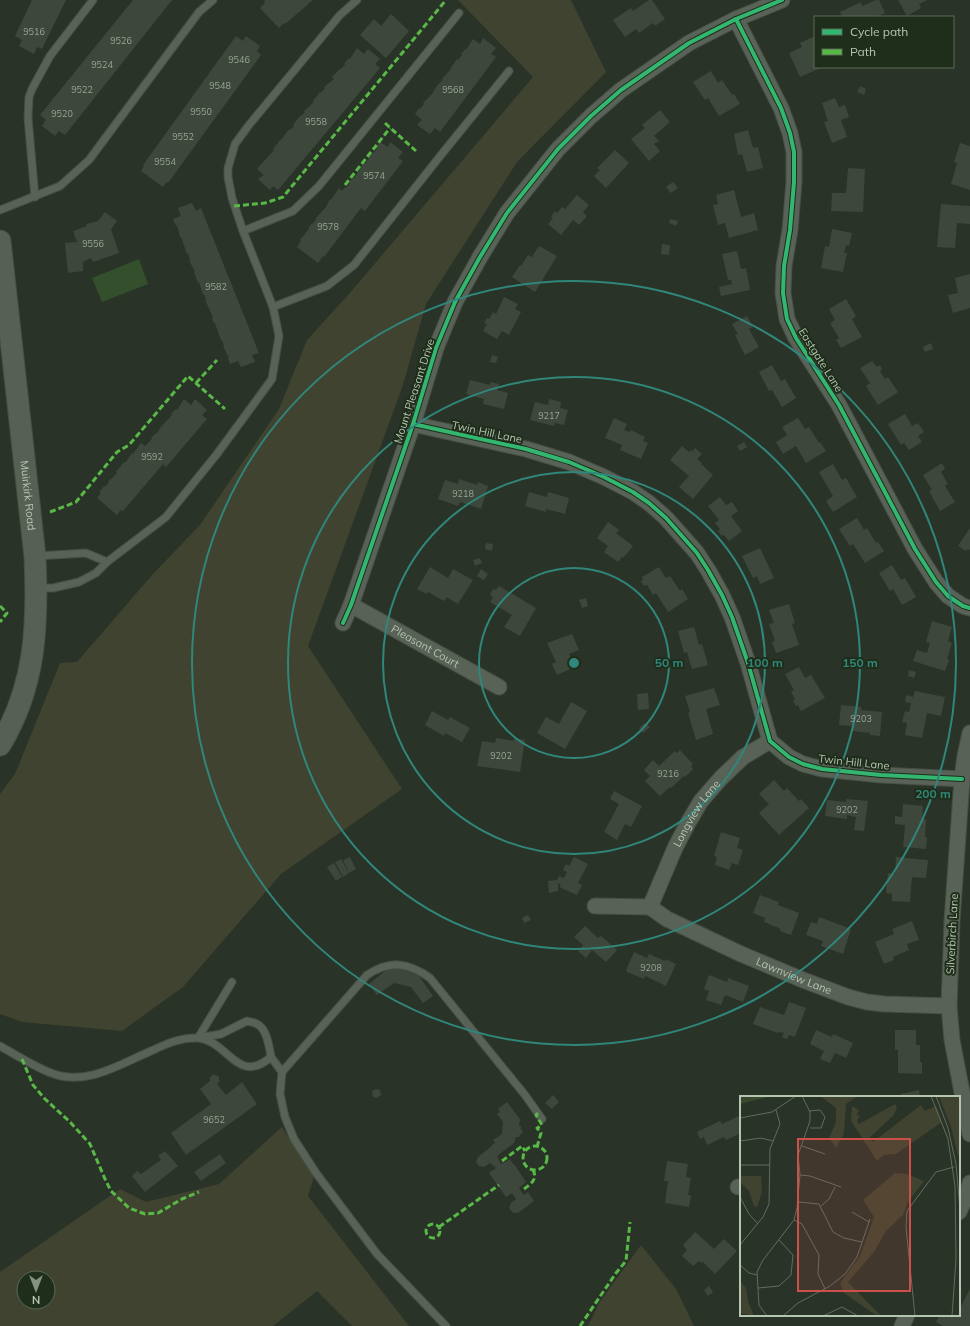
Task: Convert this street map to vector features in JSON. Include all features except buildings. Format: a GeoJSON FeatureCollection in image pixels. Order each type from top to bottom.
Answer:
{"type":"FeatureCollection","features":[{"type":"Feature","properties":{"kind":"main road","name":"Muirkirk Road"},"geometry":{"type":"LineString","coordinates":[[0,241],[3,301],[35,556],[36,588],[34,646],[30,669],[23,696],[8,733],[0,745]]}},
{"type":"Feature","properties":{"kind":"street","name":"Mount Pleasant Drive"},"geometry":{"type":"LineString","coordinates":[[343,624],[351,605],[413,424],[436,348],[455,302],[480,256],[507,213],[558,149],[590,116],[621,90],[689,43],[736,19],[782,0]]}},
{"type":"Feature","properties":{"kind":"street","name":"Eastgate Lane"},"geometry":{"type":"LineString","coordinates":[[736,19],[781,108],[790,133],[794,152],[794,182],[790,230],[784,272],[784,293],[787,319],[796,338],[839,405],[915,549],[936,582],[948,596],[963,606],[970,608]]}},
{"type":"Feature","properties":{"kind":"street","name":"Twin Hill Lane"},"geometry":{"type":"LineString","coordinates":[[413,424],[526,449],[569,462],[604,477],[633,492],[649,503],[666,518],[697,553],[722,596],[732,617],[748,663],[770,741],[789,757],[803,764],[822,769],[881,775],[962,779]]}},
{"type":"Feature","properties":{"kind":"street","name":"Pleasant Court"},"geometry":{"type":"LineString","coordinates":[[351,605],[499,687]]}},
{"type":"Feature","properties":{"kind":"street","name":"Silverbirch Lane"},"geometry":{"type":"LineString","coordinates":[[970,733],[962,779],[952,921],[949,1006],[952,1040],[970,1134]]}},
{"type":"Feature","properties":{"kind":"street","name":"Longview Lane"},"geometry":{"type":"LineString","coordinates":[[650,907],[675,848],[701,801],[721,778],[744,757],[770,741]]}},
{"type":"Feature","properties":{"kind":"street"},"geometry":{"type":"LineString","coordinates":[[595,906],[650,907]]}},
{"type":"Feature","properties":{"kind":"street","name":"Lawnview Lane"},"geometry":{"type":"LineString","coordinates":[[650,907],[667,919],[741,954],[848,997],[867,1002],[884,1004],[949,1006]]}},
{"type":"Feature","properties":{"kind":"street"},"geometry":{"type":"LineString","coordinates":[[960,1210],[968,1192],[970,1183]]}},
{"type":"Feature","properties":{"kind":"street"},"geometry":{"type":"LineString","coordinates":[[902,1326],[907,1316]]}},
{"type":"Feature","properties":{"kind":"lane"},"geometry":{"type":"LineString","coordinates":[[35,196],[28,118],[29,97],[50,56],[93,0]]}},
{"type":"Feature","properties":{"kind":"lane"},"geometry":{"type":"LineString","coordinates":[[0,210],[60,186],[89,160],[199,12],[213,0]]}},
{"type":"Feature","properties":{"kind":"lane"},"geometry":{"type":"LineString","coordinates":[[36,588],[53,588],[79,582],[96,573],[107,562],[166,517],[217,454],[272,379],[279,336],[273,307],[243,231],[232,198],[228,177],[229,162],[235,144],[254,119],[340,15],[357,0]]}},
{"type":"Feature","properties":{"kind":"lane"},"geometry":{"type":"LineString","coordinates":[[243,231],[293,211],[319,186],[459,14]]}},
{"type":"Feature","properties":{"kind":"lane"},"geometry":{"type":"LineString","coordinates":[[273,307],[327,286],[354,265],[509,71]]}},
{"type":"Feature","properties":{"kind":"lane"},"geometry":{"type":"LineString","coordinates":[[35,556],[86,553],[107,562]]}},
{"type":"Feature","properties":{"kind":"lane"},"geometry":{"type":"LineString","coordinates":[[446,1326],[377,1254],[316,1174],[294,1138],[285,1117],[280,1094],[282,1072],[367,975],[383,966],[403,965],[430,978],[526,1095],[542,1119]]}},
{"type":"Feature","properties":{"kind":"lane"},"geometry":{"type":"LineString","coordinates":[[198,1038],[232,982]]}},
{"type":"Feature","properties":{"kind":"lane"},"geometry":{"type":"LineString","coordinates":[[0,1046],[51,1074],[75,1078],[106,1071],[176,1040],[221,1034],[247,1021],[258,1024],[265,1034],[271,1056],[282,1072]]}},
{"type":"Feature","properties":{"kind":"lane"},"geometry":{"type":"LineString","coordinates":[[198,1038],[214,1044],[243,1066],[258,1066],[271,1056]]}},
{"type":"Feature","properties":{"kind":"shaded area"},"geometry":{"type":"Polygon","coordinates":[[[458,0],[571,0],[606,72],[517,162],[426,304],[403,385],[308,646],[402,789],[281,874],[183,987],[122,1031],[22,1022],[0,1014],[0,794],[15,774],[60,663],[77,662],[152,575],[200,525],[279,409],[307,340],[349,294],[533,77],[458,0]]]}},
{"type":"Feature","properties":{"kind":"shaded area"},"geometry":{"type":"Polygon","coordinates":[[[139,259],[148,284],[102,302],[92,278],[139,259]]]}},
{"type":"Feature","properties":{"kind":"shaded area"},"geometry":{"type":"Polygon","coordinates":[[[282,1127],[314,1177],[308,1196],[409,1326],[352,1326],[317,1291],[273,1326],[0,1326],[0,1272],[120,1189],[146,1202],[219,1184],[282,1127]]]}},
{"type":"Feature","properties":{"kind":"shaded area"},"geometry":{"type":"Polygon","coordinates":[[[641,1245],[676,1289],[694,1326],[588,1326],[599,1303],[641,1245]]]}},
{"type":"Feature","properties":{"kind":"marked path"},"geometry":{"type":"LineString","coordinates":[[234,206],[265,203],[283,197],[446,0]]}},
{"type":"Feature","properties":{"kind":"marked path"},"geometry":{"type":"LineString","coordinates":[[385,123],[416,151]]}},
{"type":"Feature","properties":{"kind":"marked path"},"geometry":{"type":"LineString","coordinates":[[345,185],[390,128]]}},
{"type":"Feature","properties":{"kind":"marked path"},"geometry":{"type":"LineString","coordinates":[[196,383],[217,360]]}},
{"type":"Feature","properties":{"kind":"marked path"},"geometry":{"type":"LineString","coordinates":[[50,512],[76,502],[117,452],[129,445],[188,376],[225,409]]}},
{"type":"Feature","properties":{"kind":"marked path"},"geometry":{"type":"LineString","coordinates":[[0,606],[7,613],[0,622]]}},
{"type":"Feature","properties":{"kind":"marked path"},"geometry":{"type":"LineString","coordinates":[[22,1059],[33,1085],[90,1144],[111,1191],[129,1208],[145,1214],[158,1213],[182,1199],[199,1192]]}},
{"type":"Feature","properties":{"kind":"marked path"},"geometry":{"type":"LineString","coordinates":[[537,1147],[541,1133],[537,1128],[542,1125],[536,1115],[538,1113]]}},
{"type":"Feature","properties":{"kind":"marked path"},"geometry":{"type":"LineString","coordinates":[[502,1161],[522,1146],[525,1151]]}},
{"type":"Feature","properties":{"kind":"marked path"},"geometry":{"type":"LineString","coordinates":[[535,1146],[544,1149],[547,1158],[544,1167],[535,1170],[526,1167],[523,1158],[526,1149],[535,1146]]}},
{"type":"Feature","properties":{"kind":"marked path"},"geometry":{"type":"LineString","coordinates":[[524,1189],[534,1179],[535,1176],[533,1170]]}},
{"type":"Feature","properties":{"kind":"marked path"},"geometry":{"type":"LineString","coordinates":[[439,1227],[499,1185]]}},
{"type":"Feature","properties":{"kind":"marked path"},"geometry":{"type":"LineString","coordinates":[[580,1326],[616,1273],[626,1261],[630,1222]]}},
{"type":"Feature","properties":{"kind":"marked path"},"geometry":{"type":"LineString","coordinates":[[433,1224],[438,1226],[440,1231],[438,1236],[433,1238],[428,1236],[426,1231],[428,1226],[433,1224]]}},
{"type":"Feature","properties":{"kind":"cycle path"},"geometry":{"type":"LineString","coordinates":[[343,623],[351,605],[413,424],[436,348],[455,302],[507,213],[558,149],[591,116],[621,90],[689,43],[736,19],[782,0]]}},
{"type":"Feature","properties":{"kind":"cycle path"},"geometry":{"type":"LineString","coordinates":[[736,19],[781,108],[790,133],[794,152],[794,182],[790,230],[784,266],[783,293],[787,319],[796,338],[839,405],[915,549],[936,582],[948,596],[963,606],[970,608]]}},
{"type":"Feature","properties":{"kind":"cycle path"},"geometry":{"type":"LineString","coordinates":[[413,424],[526,449],[569,462],[604,477],[633,492],[649,503],[666,518],[697,553],[722,595],[732,617],[748,663],[770,741],[789,757],[803,764],[822,769],[881,775],[962,779]]}}]}
